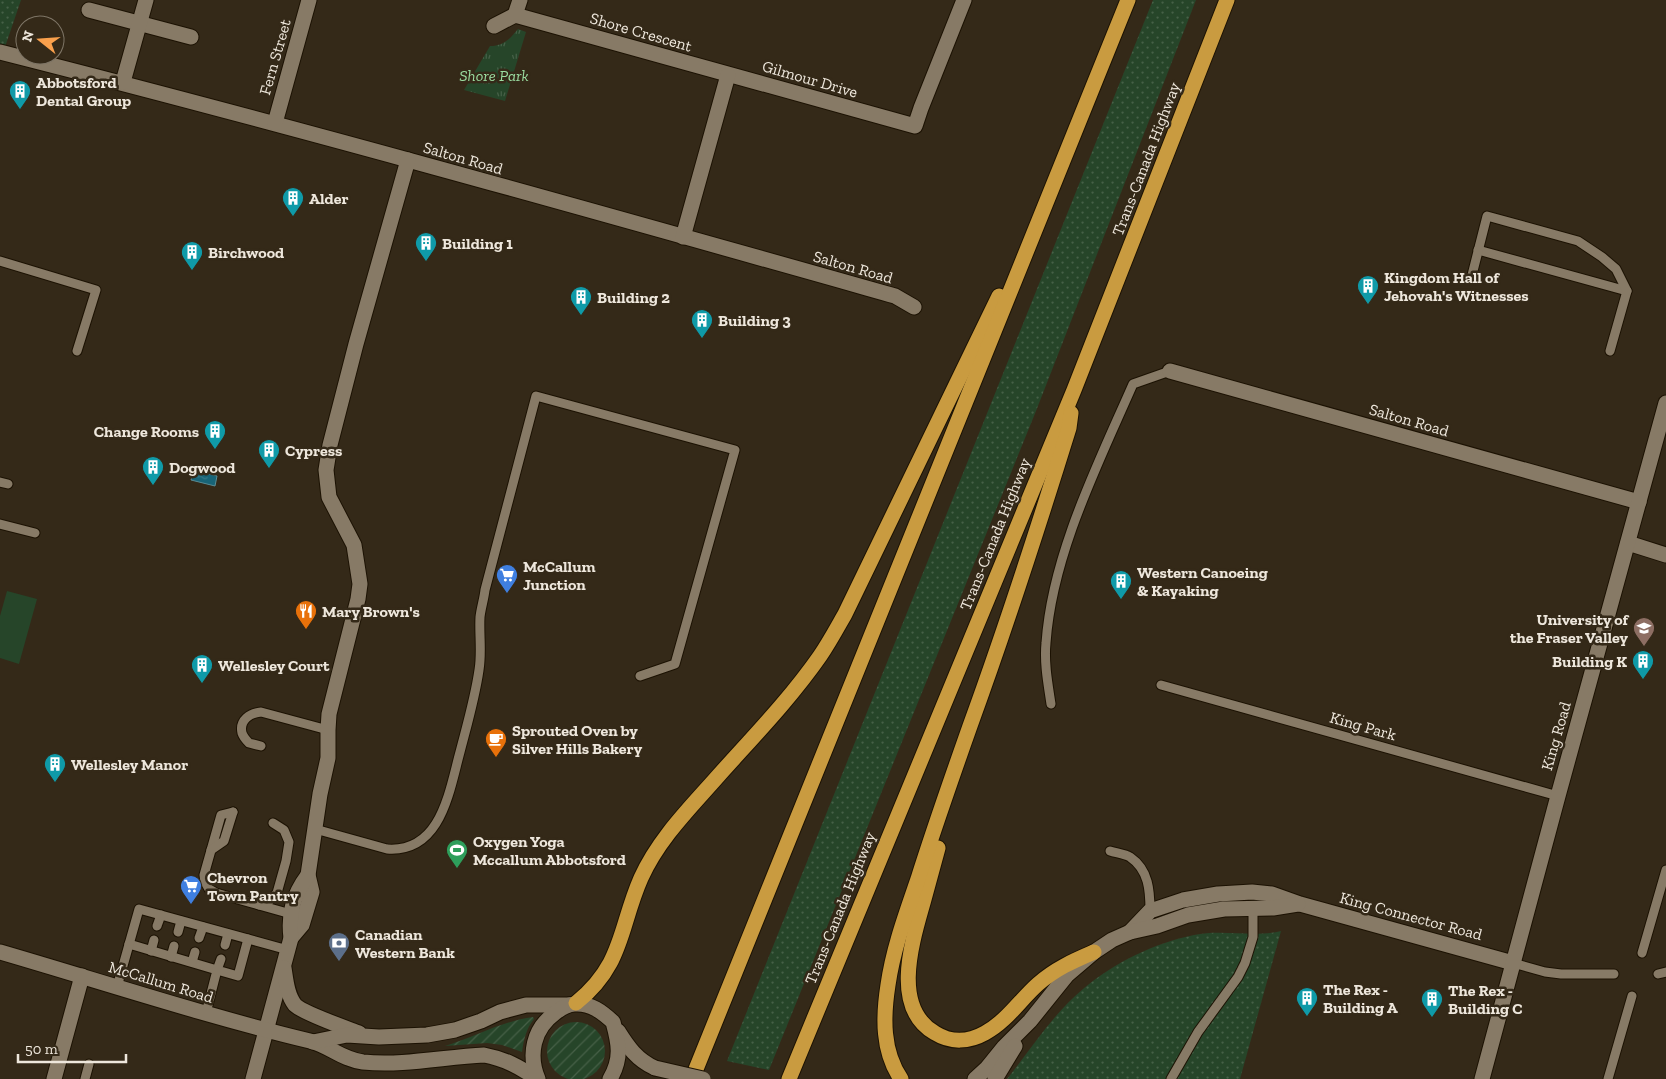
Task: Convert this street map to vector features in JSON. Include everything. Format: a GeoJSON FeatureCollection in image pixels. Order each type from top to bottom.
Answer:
{"type":"FeatureCollection","features":[{"type":"Feature","properties":{"kind":"highway"},"geometry":{"type":"LineString","coordinates":[[692,1079],[1128,0]]}},
{"type":"Feature","properties":{"kind":"highway","name":"Trans-Canada Highway"},"geometry":{"type":"LineString","coordinates":[[789,1079],[1074,390],[1227,0]]}},
{"type":"Feature","properties":{"kind":"highway"},"geometry":{"type":"LineString","coordinates":[[572,1004],[589,993],[611,964],[641,878],[659,846],[678,821],[790,696],[832,637],[845,614],[1061,167]]}},
{"type":"Feature","properties":{"kind":"highway"},"geometry":{"type":"LineString","coordinates":[[901,1079],[888,1051],[884,1019],[888,984],[897,942],[948,787],[1032,550],[1069,428],[1074,390]]}},
{"type":"Feature","properties":{"kind":"highway"},"geometry":{"type":"LineString","coordinates":[[948,787],[943,831],[917,924],[909,963],[910,997],[916,1015],[926,1027],[941,1037],[951,1040],[976,1037],[995,1027],[1037,985],[1063,965],[1094,952]]}},
{"type":"Feature","properties":{"kind":"street"},"geometry":{"type":"LineString","coordinates":[[122,82],[146,0]]}},
{"type":"Feature","properties":{"kind":"street","name":"Fern Street"},"geometry":{"type":"LineString","coordinates":[[275,124],[309,0]]}},
{"type":"Feature","properties":{"kind":"street"},"geometry":{"type":"LineString","coordinates":[[494,26],[516,15],[520,0]]}},
{"type":"Feature","properties":{"kind":"street","name":"Gilmour Drive"},"geometry":{"type":"LineString","coordinates":[[728,74],[915,126],[920,108],[964,0]]}},
{"type":"Feature","properties":{"kind":"street"},"geometry":{"type":"LineString","coordinates":[[89,10],[190,37]]}},
{"type":"Feature","properties":{"kind":"street","name":"Shore Crescent"},"geometry":{"type":"LineString","coordinates":[[516,15],[728,74]]}},
{"type":"Feature","properties":{"kind":"street","name":"Salton Road"},"geometry":{"type":"LineString","coordinates":[[0,52],[122,82],[683,236],[895,296],[914,307]]}},
{"type":"Feature","properties":{"kind":"street"},"geometry":{"type":"LineString","coordinates":[[683,236],[728,74]]}},
{"type":"Feature","properties":{"kind":"street"},"geometry":{"type":"LineString","coordinates":[[290,944],[302,925],[312,892],[308,876],[328,758],[329,714],[358,599],[360,584],[354,544],[330,497],[326,470],[330,445],[354,353],[408,160]]}},
{"type":"Feature","properties":{"kind":"street","name":"Salton Road"},"geometry":{"type":"LineString","coordinates":[[1170,371],[1639,502]]}},
{"type":"Feature","properties":{"kind":"street","name":"King Road"},"geometry":{"type":"LineString","coordinates":[[1482,1079],[1666,403]]}},
{"type":"Feature","properties":{"kind":"street"},"geometry":{"type":"LineString","coordinates":[[1628,543],[1666,555]]}},
{"type":"Feature","properties":{"kind":"street"},"geometry":{"type":"LineString","coordinates":[[254,1079],[290,944],[289,921],[298,889],[308,876]]}},
{"type":"Feature","properties":{"kind":"street","name":"King Connector Road"},"geometry":{"type":"LineString","coordinates":[[1130,932],[1150,911],[1183,900],[1218,894],[1252,892],[1272,894],[1300,904],[1513,963]]}},
{"type":"Feature","properties":{"kind":"street","name":"King Connector Road"},"geometry":{"type":"LineString","coordinates":[[975,1079],[1030,1021],[1067,975],[1094,952],[1112,940],[1130,932],[1157,926],[1188,915],[1224,909],[1273,908],[1300,904]]}},
{"type":"Feature","properties":{"kind":"street","name":"McCallum Road"},"geometry":{"type":"LineString","coordinates":[[0,952],[267,1031],[313,1042],[349,1059],[365,1062],[399,1062],[484,1055],[498,1057],[512,1063],[537,1079]]}},
{"type":"Feature","properties":{"kind":"street"},"geometry":{"type":"LineString","coordinates":[[284,968],[288,990],[296,1005],[308,1013],[365,1036]]}},
{"type":"Feature","properties":{"kind":"street"},"geometry":{"type":"LineString","coordinates":[[54,1079],[82,976]]}},
{"type":"Feature","properties":{"kind":"street"},"geometry":{"type":"LineString","coordinates":[[537,1079],[534,1070],[533,1042],[548,1018],[572,1004]]}},
{"type":"Feature","properties":{"kind":"street","name":"McCallum Road"},"geometry":{"type":"LineString","coordinates":[[313,1042],[347,1034],[388,1037],[427,1035],[455,1030],[500,1012],[526,1005],[572,1004],[593,1007],[613,1022]]}},
{"type":"Feature","properties":{"kind":"street","name":"King Connector Road"},"geometry":{"type":"LineString","coordinates":[[995,1079],[1030,1021]]}},
{"type":"Feature","properties":{"kind":"street"},"geometry":{"type":"LineString","coordinates":[[613,1022],[633,1053],[645,1063],[655,1068],[703,1079]]}},
{"type":"Feature","properties":{"kind":"street"},"geometry":{"type":"LineString","coordinates":[[610,1079],[617,1068],[619,1054],[613,1022]]}},
{"type":"Feature","properties":{"kind":"lane"},"geometry":{"type":"LineString","coordinates":[[1471,279],[1487,216],[1578,241],[1616,269],[1627,291],[1610,351]]}},
{"type":"Feature","properties":{"kind":"lane"},"geometry":{"type":"LineString","coordinates":[[1478,250],[1627,291]]}},
{"type":"Feature","properties":{"kind":"lane"},"geometry":{"type":"LineString","coordinates":[[0,261],[96,290],[77,351]]}},
{"type":"Feature","properties":{"kind":"lane"},"geometry":{"type":"LineString","coordinates":[[1050,704],[1045,666],[1050,608],[1076,516],[1133,384],[1170,371]]}},
{"type":"Feature","properties":{"kind":"lane"},"geometry":{"type":"LineString","coordinates":[[315,828],[387,850],[399,850],[418,843],[431,830],[442,814],[472,708],[478,677],[481,649],[480,616],[485,590],[536,396],[735,450],[675,664],[640,676]]}},
{"type":"Feature","properties":{"kind":"lane"},"geometry":{"type":"LineString","coordinates":[[0,524],[35,533]]}},
{"type":"Feature","properties":{"kind":"lane","name":"King Park"},"geometry":{"type":"LineString","coordinates":[[1161,685],[1558,796]]}},
{"type":"Feature","properties":{"kind":"lane"},"geometry":{"type":"LineString","coordinates":[[261,746],[249,743],[242,734],[247,716],[252,713],[261,712],[328,730]]}},
{"type":"Feature","properties":{"kind":"lane"},"geometry":{"type":"LineString","coordinates":[[233,812],[221,816],[204,876],[209,889],[216,893],[291,914]]}},
{"type":"Feature","properties":{"kind":"lane"},"geometry":{"type":"LineString","coordinates":[[259,905],[268,902],[276,892],[290,842],[284,830],[273,823]]}},
{"type":"Feature","properties":{"kind":"lane"},"geometry":{"type":"LineString","coordinates":[[1110,851],[1129,857],[1143,871],[1150,887],[1150,911]]}},
{"type":"Feature","properties":{"kind":"lane"},"geometry":{"type":"LineString","coordinates":[[1642,952],[1666,870]]}},
{"type":"Feature","properties":{"kind":"lane"},"geometry":{"type":"LineString","coordinates":[[1171,1079],[1198,1032],[1246,963],[1253,937],[1253,907]]}},
{"type":"Feature","properties":{"kind":"lane"},"geometry":{"type":"LineString","coordinates":[[117,987],[139,909],[248,939],[290,944]]}},
{"type":"Feature","properties":{"kind":"lane"},"geometry":{"type":"LineString","coordinates":[[158,926],[161,915]]}},
{"type":"Feature","properties":{"kind":"lane"},"geometry":{"type":"LineString","coordinates":[[178,932],[181,921]]}},
{"type":"Feature","properties":{"kind":"lane"},"geometry":{"type":"LineString","coordinates":[[199,938],[203,927]]}},
{"type":"Feature","properties":{"kind":"lane"},"geometry":{"type":"LineString","coordinates":[[225,945],[228,934]]}},
{"type":"Feature","properties":{"kind":"lane"},"geometry":{"type":"LineString","coordinates":[[129,944],[238,976],[248,939]]}},
{"type":"Feature","properties":{"kind":"lane"},"geometry":{"type":"LineString","coordinates":[[151,951],[154,940]]}},
{"type":"Feature","properties":{"kind":"lane"},"geometry":{"type":"LineString","coordinates":[[172,957],[174,946]]}},
{"type":"Feature","properties":{"kind":"lane"},"geometry":{"type":"LineString","coordinates":[[192,962],[195,952]]}},
{"type":"Feature","properties":{"kind":"lane"},"geometry":{"type":"LineString","coordinates":[[206,1013],[221,959]]}},
{"type":"Feature","properties":{"kind":"lane"},"geometry":{"type":"LineString","coordinates":[[1513,963],[1545,972],[1561,974],[1614,974]]}},
{"type":"Feature","properties":{"kind":"lane"},"geometry":{"type":"LineString","coordinates":[[1608,1079],[1632,996]]}},
{"type":"Feature","properties":{"kind":"lane"},"geometry":{"type":"LineString","coordinates":[[85,1079],[89,1064]]}},
{"type":"Feature","properties":{"kind":"green space"},"geometry":{"type":"Polygon","coordinates":[[[0,0],[21,0],[5,47],[0,45],[0,0]]]}},
{"type":"Feature","properties":{"kind":"green space"},"geometry":{"type":"Polygon","coordinates":[[[1153,0],[1196,0],[1036,411],[769,1070],[727,1061],[1153,0]]]}},
{"type":"Feature","properties":{"kind":"green space","name":"Shore Park"},"geometry":{"type":"Polygon","coordinates":[[[518,29],[526,32],[505,101],[464,90],[490,46],[499,45],[506,41],[518,29]]]}},
{"type":"Feature","properties":{"kind":"green space"},"geometry":{"type":"Polygon","coordinates":[[[7,591],[37,599],[19,664],[0,658],[0,616],[7,591]]]}},
{"type":"Feature","properties":{"kind":"green space"},"geometry":{"type":"Polygon","coordinates":[[[1281,931],[1240,1079],[1007,1079],[1052,1021],[1072,999],[1095,980],[1135,955],[1164,943],[1205,933],[1260,934],[1281,931]]]}},
{"type":"Feature","properties":{"kind":"green space"},"geometry":{"type":"Polygon","coordinates":[[[533,1017],[534,1019],[526,1034],[522,1052],[502,1045],[487,1043],[445,1046],[499,1026],[533,1017]]]}},
{"type":"Feature","properties":{"kind":"green space"},"geometry":{"type":"Polygon","coordinates":[[[576,1022],[587,1024],[600,1035],[605,1051],[603,1062],[592,1075],[576,1080],[565,1078],[552,1067],[547,1051],[549,1040],[560,1027],[576,1022]]]}},
{"type":"Feature","properties":{"kind":"water"},"geometry":{"type":"Polygon","coordinates":[[[194,470],[217,476],[215,486],[191,480],[194,470]]]}},
{"type":"Feature","properties":{"kind":"place","name":"Abbotsford Dental Group"},"geometry":{"type":"Point","coordinates":[20,110]}},
{"type":"Feature","properties":{"kind":"place","name":"Alder"},"geometry":{"type":"Point","coordinates":[293,217]}},
{"type":"Feature","properties":{"kind":"place","name":"Building 1"},"geometry":{"type":"Point","coordinates":[426,262]}},
{"type":"Feature","properties":{"kind":"place","name":"Birchwood"},"geometry":{"type":"Point","coordinates":[192,271]}},
{"type":"Feature","properties":{"kind":"place","name":"Kingdom Hall of Jehovah's Witnesses"},"geometry":{"type":"Point","coordinates":[1368,305]}},
{"type":"Feature","properties":{"kind":"place","name":"Building 2"},"geometry":{"type":"Point","coordinates":[581,316]}},
{"type":"Feature","properties":{"kind":"place","name":"Building 3"},"geometry":{"type":"Point","coordinates":[702,339]}},
{"type":"Feature","properties":{"kind":"place","name":"Change Rooms"},"geometry":{"type":"Point","coordinates":[215,450]}},
{"type":"Feature","properties":{"kind":"place","name":"Cypress"},"geometry":{"type":"Point","coordinates":[269,469]}},
{"type":"Feature","properties":{"kind":"place","name":"Dogwood"},"geometry":{"type":"Point","coordinates":[153,486]}},
{"type":"Feature","properties":{"kind":"place","name":"McCallum Junction"},"geometry":{"type":"Point","coordinates":[507,594]}},
{"type":"Feature","properties":{"kind":"place","name":"Western Canoeing & Kayaking"},"geometry":{"type":"Point","coordinates":[1121,600]}},
{"type":"Feature","properties":{"kind":"place","name":"Mary Brown's"},"geometry":{"type":"Point","coordinates":[306,630]}},
{"type":"Feature","properties":{"kind":"place","name":"University of the Fraser Valley"},"geometry":{"type":"Point","coordinates":[1644,647]}},
{"type":"Feature","properties":{"kind":"place","name":"Building K"},"geometry":{"type":"Point","coordinates":[1643,680]}},
{"type":"Feature","properties":{"kind":"place","name":"Wellesley Court"},"geometry":{"type":"Point","coordinates":[202,684]}},
{"type":"Feature","properties":{"kind":"place","name":"Sprouted Oven by Silver Hills Bakery"},"geometry":{"type":"Point","coordinates":[496,758]}},
{"type":"Feature","properties":{"kind":"place","name":"Wellesley Manor"},"geometry":{"type":"Point","coordinates":[55,783]}},
{"type":"Feature","properties":{"kind":"place","name":"Oxygen Yoga Mccallum Abbotsford"},"geometry":{"type":"Point","coordinates":[457,869]}},
{"type":"Feature","properties":{"kind":"place","name":"Chevron Town Pantry"},"geometry":{"type":"Point","coordinates":[191,905]}},
{"type":"Feature","properties":{"kind":"place","name":"Canadian Western Bank"},"geometry":{"type":"Point","coordinates":[339,962]}},
{"type":"Feature","properties":{"kind":"place","name":"The Rex - Building A"},"geometry":{"type":"Point","coordinates":[1307,1017]}},
{"type":"Feature","properties":{"kind":"place","name":"The Rex - Building C"},"geometry":{"type":"Point","coordinates":[1432,1018]}}]}
